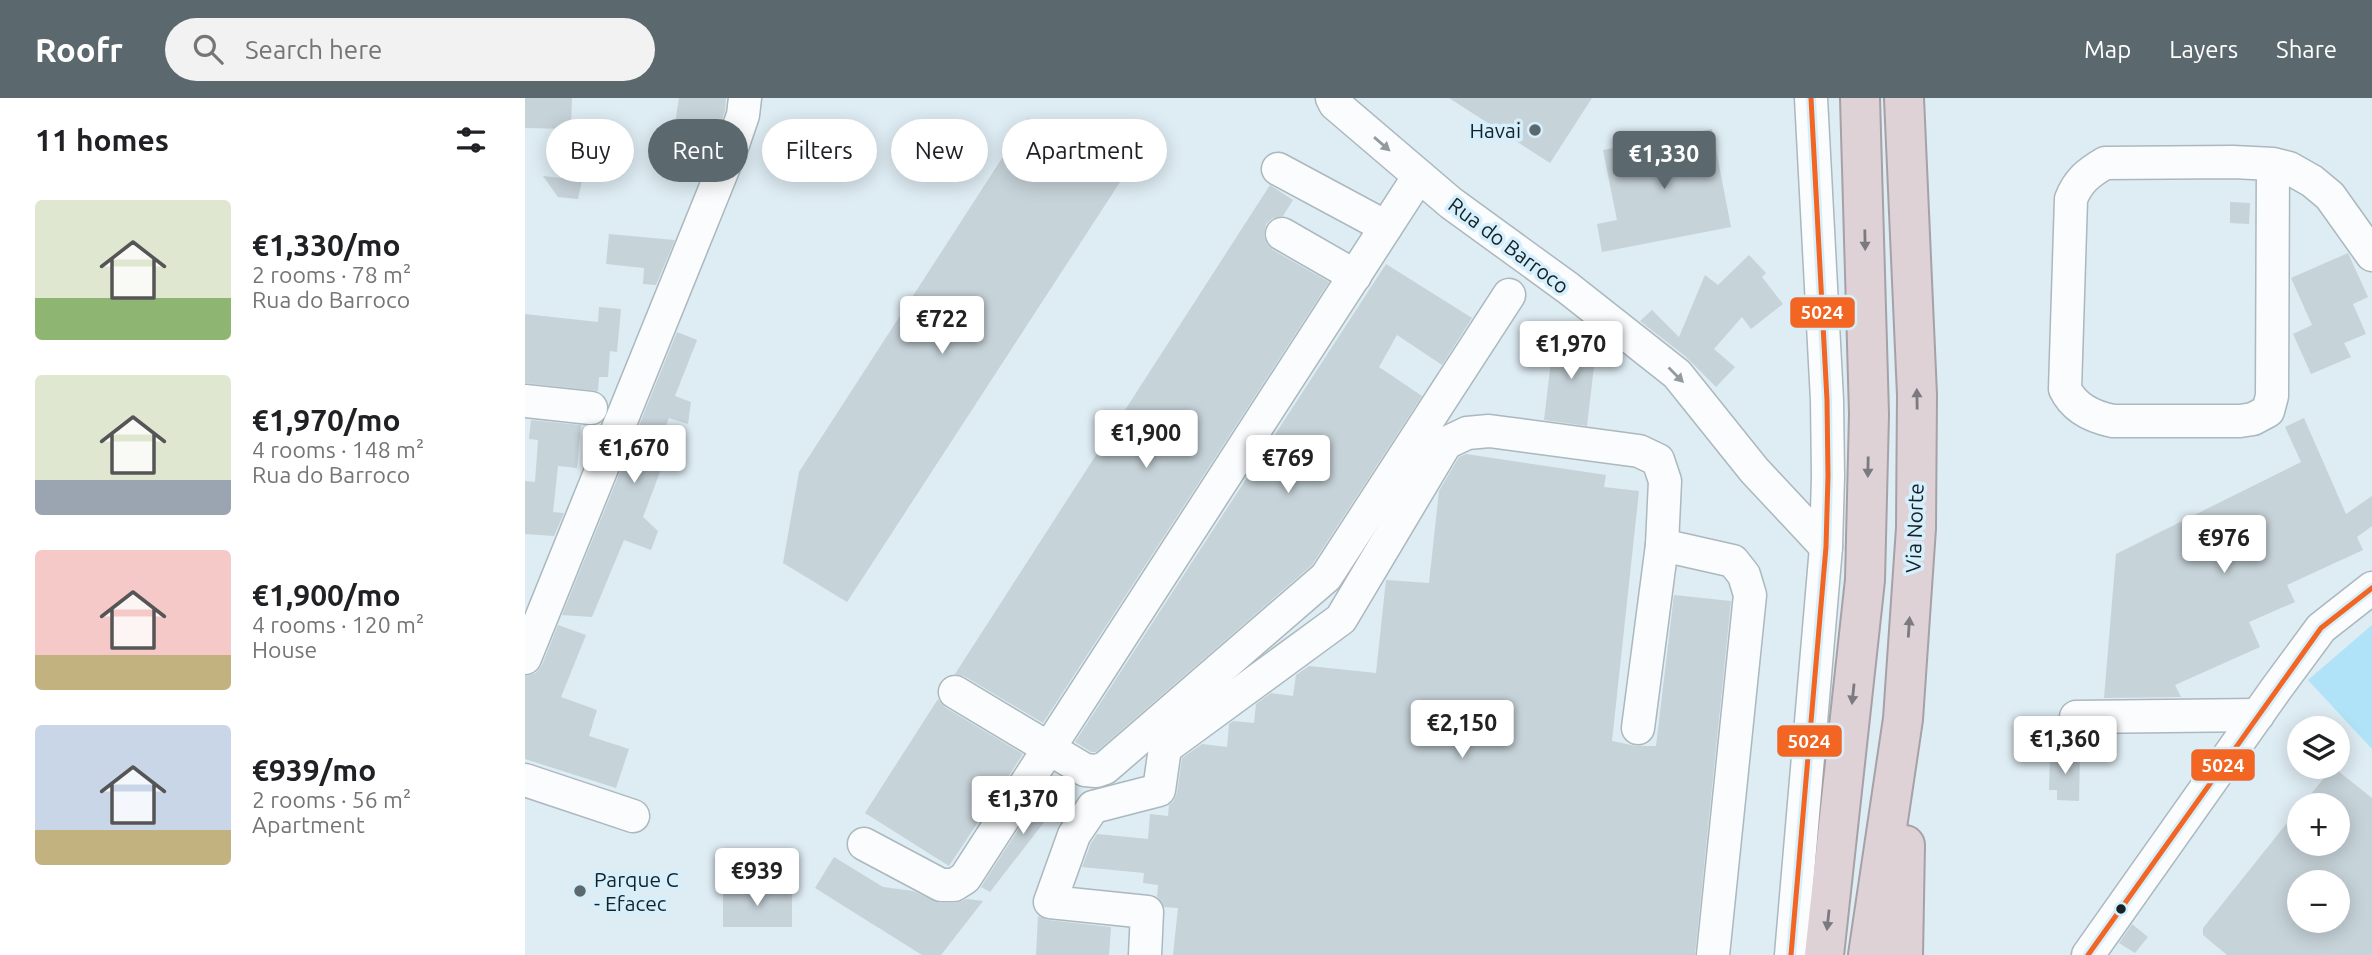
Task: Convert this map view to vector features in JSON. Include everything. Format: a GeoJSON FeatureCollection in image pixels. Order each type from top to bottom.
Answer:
{"type":"FeatureCollection","features":[{"type":"Feature","properties":{"kind":"highway"},"geometry":{"type":"LineString","coordinates":[[1847,98],[1864,190]]}},
{"type":"Feature","properties":{"kind":"highway"},"geometry":{"type":"LineString","coordinates":[[1824,955],[1865,580],[1869,414],[1860,98]]}},
{"type":"Feature","properties":{"kind":"highway","name":"Via Norte"},"geometry":{"type":"LineString","coordinates":[[1868,955],[1903,719],[1916,528],[1917,396],[1904,98]]}},
{"type":"Feature","properties":{"kind":"highway"},"geometry":{"type":"LineString","coordinates":[[1912,292],[1915,98]]}},
{"type":"Feature","properties":{"kind":"highway"},"geometry":{"type":"LineString","coordinates":[[1903,719],[1903,955]]}},
{"type":"Feature","properties":{"kind":"street"},"geometry":{"type":"LineString","coordinates":[[525,658],[732,147],[743,115],[745,98]]}},
{"type":"Feature","properties":{"kind":"street","name":"Rua do Barroco"},"geometry":{"type":"LineString","coordinates":[[1332,98],[1335,104],[1451,203],[1677,373],[1754,470],[1826,547]]}},
{"type":"Feature","properties":{"kind":"street"},"geometry":{"type":"LineString","coordinates":[[1791,955],[1826,547],[1828,400],[1811,98]]}},
{"type":"Feature","properties":{"kind":"street"},"geometry":{"type":"LineString","coordinates":[[2273,164],[2272,396],[2268,411],[2253,419],[2240,421],[2113,421],[2098,418],[2075,404],[2065,389],[2071,199],[2076,186],[2088,172],[2105,163],[2273,164],[2289,168],[2330,196],[2372,255]]}},
{"type":"Feature","properties":{"kind":"street"},"geometry":{"type":"LineString","coordinates":[[1279,169],[1386,227]]}},
{"type":"Feature","properties":{"kind":"street"},"geometry":{"type":"LineString","coordinates":[[864,844],[941,885],[954,885],[965,878],[1419,176]]}},
{"type":"Feature","properties":{"kind":"street"},"geometry":{"type":"LineString","coordinates":[[1282,233],[1355,276]]}},
{"type":"Feature","properties":{"kind":"street"},"geometry":{"type":"LineString","coordinates":[[955,692],[1085,770],[1105,768],[1312,592],[1326,577],[1509,295]]}},
{"type":"Feature","properties":{"kind":"street"},"geometry":{"type":"LineString","coordinates":[[525,401],[591,408]]}},
{"type":"Feature","properties":{"kind":"street"},"geometry":{"type":"LineString","coordinates":[[1145,955],[1147,912],[1050,902],[1074,835],[1093,807],[1159,790],[1165,748],[1341,619],[1446,443],[1467,433],[1489,431],[1639,451],[1658,460],[1665,481],[1663,545],[1637,728]]}},
{"type":"Feature","properties":{"kind":"street"},"geometry":{"type":"LineString","coordinates":[[1663,545],[1733,561],[1744,575],[1750,595],[1713,955]]}},
{"type":"Feature","properties":{"kind":"street"},"geometry":{"type":"LineString","coordinates":[[2088,955],[2321,628],[2372,588]]}},
{"type":"Feature","properties":{"kind":"street"},"geometry":{"type":"LineString","coordinates":[[2075,717],[2258,715]]}},
{"type":"Feature","properties":{"kind":"street"},"geometry":{"type":"LineString","coordinates":[[525,780],[633,816]]}},
{"type":"Feature","properties":{"kind":"shaded area"},"geometry":{"type":"Polygon","coordinates":[[[2372,625],[2372,749],[2350,725],[2350,716],[2341,716],[2308,680],[2372,625]]]}},
{"type":"Feature","properties":{"kind":"building"},"geometry":{"type":"Polygon","coordinates":[[[525,98],[572,98],[571,119],[546,119],[546,128],[525,128],[525,98]]]}},
{"type":"Feature","properties":{"kind":"building"},"geometry":{"type":"Polygon","coordinates":[[[679,98],[726,98],[722,119],[676,119],[679,98]]]}},
{"type":"Feature","properties":{"kind":"building","name":"Havai"},"geometry":{"type":"Polygon","coordinates":[[[1449,98],[1592,98],[1550,163],[1449,98]]]}},
{"type":"Feature","properties":{"kind":"building"},"geometry":{"type":"Polygon","coordinates":[[[1712,129],[1731,227],[1602,252],[1597,224],[1617,220],[1603,150],[1712,129]]]}},
{"type":"Feature","properties":{"kind":"building"},"geometry":{"type":"Polygon","coordinates":[[[1002,158],[1002,182],[1120,182],[847,602],[783,563],[799,472],[1002,158]]]}},
{"type":"Feature","properties":{"kind":"building"},"geometry":{"type":"Polygon","coordinates":[[[547,182],[582,182],[578,199],[558,197],[547,182]]]}},
{"type":"Feature","properties":{"kind":"building"},"geometry":{"type":"Polygon","coordinates":[[[1270,185],[1293,200],[1283,216],[1273,218],[1266,224],[1264,235],[1267,244],[1329,282],[1043,723],[964,676],[955,674],[1270,185]]]}},
{"type":"Feature","properties":{"kind":"building"},"geometry":{"type":"Polygon","coordinates":[[[2230,202],[2250,203],[2249,224],[2230,223],[2230,202]]]}},
{"type":"Feature","properties":{"kind":"building"},"geometry":{"type":"Polygon","coordinates":[[[609,234],[675,240],[656,285],[643,284],[644,268],[606,264],[609,234]]]}},
{"type":"Feature","properties":{"kind":"building"},"geometry":{"type":"Polygon","coordinates":[[[2348,253],[2368,297],[2353,304],[2366,334],[2344,343],[2351,357],[2311,374],[2293,334],[2312,325],[2291,278],[2348,253]]]}},
{"type":"Feature","properties":{"kind":"building"},"geometry":{"type":"Polygon","coordinates":[[[1749,255],[1766,273],[1762,277],[1783,304],[1751,329],[1742,317],[1714,349],[1735,367],[1716,387],[1685,356],[1640,321],[1652,310],[1679,337],[1705,275],[1718,285],[1749,255]]]}},
{"type":"Feature","properties":{"kind":"building"},"geometry":{"type":"Polygon","coordinates":[[[1386,264],[1472,318],[1442,365],[1397,335],[1379,367],[1422,396],[1312,565],[1096,752],[1091,752],[1075,742],[1386,264]]]}},
{"type":"Feature","properties":{"kind":"building"},"geometry":{"type":"Polygon","coordinates":[[[599,307],[621,309],[617,352],[610,351],[608,377],[599,377],[598,391],[525,383],[525,314],[598,322],[599,307]]]}},
{"type":"Feature","properties":{"kind":"building"},"geometry":{"type":"Polygon","coordinates":[[[677,332],[697,340],[675,396],[691,402],[688,424],[669,418],[652,460],[663,464],[643,517],[658,531],[651,550],[624,540],[592,617],[562,615],[677,332]]]}},
{"type":"Feature","properties":{"kind":"building"},"geometry":{"type":"Polygon","coordinates":[[[1554,336],[1597,341],[1587,426],[1544,420],[1554,336]]]}},
{"type":"Feature","properties":{"kind":"building"},"geometry":{"type":"Polygon","coordinates":[[[2304,418],[2346,514],[2372,496],[2372,526],[2357,537],[2363,550],[2287,585],[2295,602],[2249,622],[2260,647],[2175,685],[2181,697],[2104,698],[2116,554],[2301,462],[2285,427],[2304,418]]]}},
{"type":"Feature","properties":{"kind":"building"},"geometry":{"type":"Polygon","coordinates":[[[531,420],[581,425],[577,468],[558,466],[553,512],[564,513],[554,536],[525,534],[525,481],[535,482],[538,440],[529,439],[531,420]]]}},
{"type":"Feature","properties":{"kind":"building"},"geometry":{"type":"Polygon","coordinates":[[[1466,454],[1606,475],[1604,487],[1639,491],[1612,741],[1636,746],[1656,746],[1674,595],[1731,601],[1695,955],[1173,955],[1178,908],[1164,907],[1157,897],[1158,885],[1143,883],[1144,873],[1082,867],[1091,843],[1097,834],[1148,839],[1150,814],[1168,816],[1169,805],[1177,793],[1182,758],[1202,744],[1227,747],[1229,724],[1233,721],[1254,723],[1256,704],[1271,693],[1293,696],[1296,675],[1309,666],[1376,673],[1386,580],[1429,583],[1439,491],[1459,457],[1466,454]]]}},
{"type":"Feature","properties":{"kind":"building"},"geometry":{"type":"Polygon","coordinates":[[[558,625],[586,635],[561,697],[597,710],[589,736],[629,749],[616,788],[525,759],[525,676],[536,673],[542,665],[558,625]]]}},
{"type":"Feature","properties":{"kind":"building"},"geometry":{"type":"Polygon","coordinates":[[[938,699],[946,708],[1023,754],[949,866],[865,813],[938,699]]]}},
{"type":"Feature","properties":{"kind":"building"},"geometry":{"type":"Polygon","coordinates":[[[2050,754],[2080,755],[2079,801],[2057,800],[2057,790],[2049,790],[2050,754]]]}},
{"type":"Feature","properties":{"kind":"building"},"geometry":{"type":"Polygon","coordinates":[[[2323,779],[2348,779],[2372,798],[2372,955],[2227,955],[2203,935],[2203,928],[2287,823],[2287,856],[2350,856],[2350,793],[2312,793],[2323,779]]]}},
{"type":"Feature","properties":{"kind":"building"},"geometry":{"type":"Polygon","coordinates":[[[1045,788],[1062,799],[990,892],[981,887],[1045,788]]]}},
{"type":"Feature","properties":{"kind":"building"},"geometry":{"type":"Polygon","coordinates":[[[834,857],[883,887],[913,891],[940,903],[955,903],[967,899],[983,901],[941,955],[922,955],[815,888],[834,857]]]}},
{"type":"Feature","properties":{"kind":"building"},"geometry":{"type":"Polygon","coordinates":[[[723,888],[792,888],[792,927],[723,927],[723,888]]]}},
{"type":"Feature","properties":{"kind":"building"},"geometry":{"type":"Polygon","coordinates":[[[1038,916],[1048,920],[1111,927],[1109,955],[1036,955],[1038,916]]]}},
{"type":"Feature","properties":{"kind":"building"},"geometry":{"type":"Polygon","coordinates":[[[2132,924],[2148,937],[2135,953],[2119,943],[2132,924]]]}},
{"type":"Feature","properties":{"kind":"transit line","name":"5024"},"geometry":{"type":"LineString","coordinates":[[1791,955],[1826,547],[1828,476],[1827,400],[1811,98]]}},
{"type":"Feature","properties":{"kind":"transit line","name":"5024"},"geometry":{"type":"LineString","coordinates":[[2088,955],[2321,628],[2372,588]]}},
{"type":"Feature","properties":{"kind":"place","name":"Havai"},"geometry":{"type":"Point","coordinates":[1535,130]}},
{"type":"Feature","properties":{"kind":"place","name":"Parque C - Efacec"},"geometry":{"type":"Point","coordinates":[580,891]}}]}
